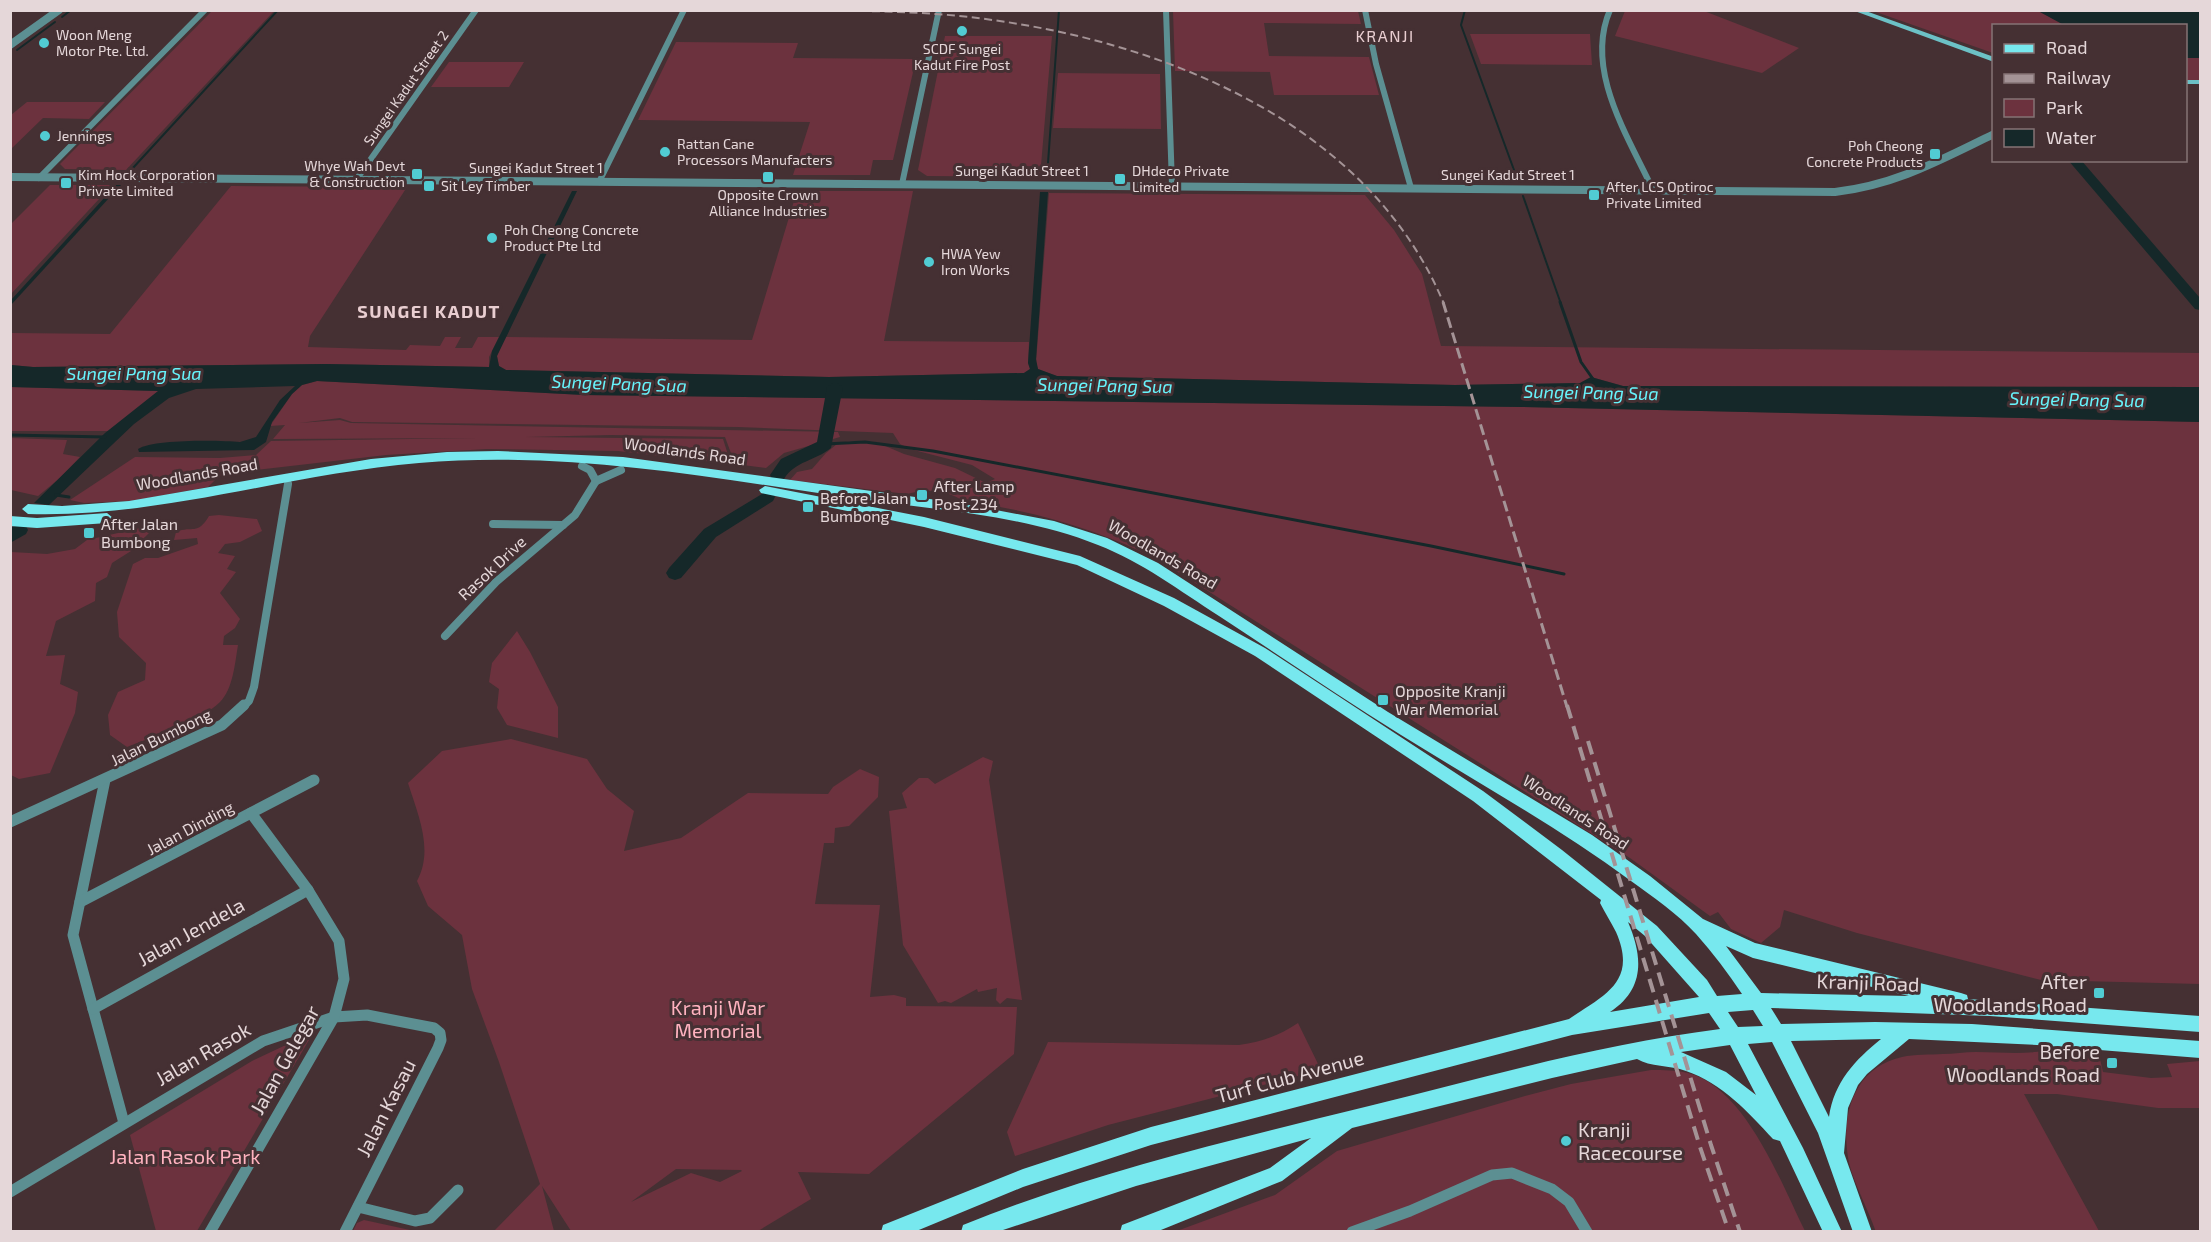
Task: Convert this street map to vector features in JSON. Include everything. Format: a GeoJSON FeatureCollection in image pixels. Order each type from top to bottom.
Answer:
{"type":"FeatureCollection","features":[{"type":"Feature","properties":{"kind":"main road"},"geometry":{"type":"LineString","coordinates":[[1855,10],[1992,59]]}},
{"type":"Feature","properties":{"kind":"main road"},"geometry":{"type":"LineString","coordinates":[[1866,10],[1992,55]]}},
{"type":"Feature","properties":{"kind":"main road","name":"Woodlands Road"},"geometry":{"type":"LineString","coordinates":[[28,509],[101,510],[152,504],[343,467],[478,454],[567,457],[640,464],[1020,517],[1091,536],[1140,561],[1408,731],[1599,848],[1699,926],[1778,1033],[1838,1159],[1863,1232]]}},
{"type":"Feature","properties":{"kind":"main road","name":"Woodlands Road"},"geometry":{"type":"LineString","coordinates":[[13,521],[37,523],[149,512],[288,484],[374,470],[504,462],[621,470],[811,498],[950,528],[1080,561],[1169,602],[1260,652],[1478,796],[1557,855],[1651,931],[1701,986],[1734,1036],[1797,1154],[1833,1232]]}},
{"type":"Feature","properties":{"kind":"main road"},"geometry":{"type":"LineString","coordinates":[[950,528],[957,508]]}},
{"type":"Feature","properties":{"kind":"main road"},"geometry":{"type":"LineString","coordinates":[[1572,1027],[1615,998],[1627,980],[1632,962],[1626,934],[1600,891]]}},
{"type":"Feature","properties":{"kind":"main road"},"geometry":{"type":"LineString","coordinates":[[1699,926],[1753,950],[1990,1008]]}},
{"type":"Feature","properties":{"kind":"main road","name":"Kranji Road"},"geometry":{"type":"LineString","coordinates":[[1713,1005],[1757,1002],[1990,1008],[2200,1024]]}},
{"type":"Feature","properties":{"kind":"main road","name":"Turf Club Avenue"},"geometry":{"type":"LineString","coordinates":[[890,1232],[1023,1178],[1151,1136],[1572,1027],[1693,1006],[1713,1005]]}},
{"type":"Feature","properties":{"kind":"main road"},"geometry":{"type":"LineString","coordinates":[[1838,1159],[1835,1124],[1844,1090],[1860,1068],[1905,1032]]}},
{"type":"Feature","properties":{"kind":"main road"},"geometry":{"type":"LineString","coordinates":[[970,1232],[1053,1201],[1216,1152],[1620,1053],[1734,1036],[1778,1033],[1905,1032],[2038,1036],[2168,1050],[2200,1050]]}},
{"type":"Feature","properties":{"kind":"main road"},"geometry":{"type":"LineString","coordinates":[[1620,1053],[1652,1054],[1686,1060],[1714,1073],[1744,1094],[1797,1154]]}},
{"type":"Feature","properties":{"kind":"main road"},"geometry":{"type":"LineString","coordinates":[[1129,1232],[1276,1175],[1351,1119]]}},
{"type":"Feature","properties":{"kind":"street"},"geometry":{"type":"LineString","coordinates":[[10,45],[59,10]]}},
{"type":"Feature","properties":{"kind":"street"},"geometry":{"type":"LineString","coordinates":[[39,178],[205,10]]}},
{"type":"Feature","properties":{"kind":"street","name":"Sungei Kadut Street 2"},"geometry":{"type":"LineString","coordinates":[[356,180],[476,10]]}},
{"type":"Feature","properties":{"kind":"street"},"geometry":{"type":"LineString","coordinates":[[599,182],[684,10]]}},
{"type":"Feature","properties":{"kind":"street"},"geometry":{"type":"LineString","coordinates":[[902,184],[939,10]]}},
{"type":"Feature","properties":{"kind":"street"},"geometry":{"type":"LineString","coordinates":[[1166,10],[1172,185]]}},
{"type":"Feature","properties":{"kind":"street"},"geometry":{"type":"LineString","coordinates":[[1365,10],[1376,64],[1411,188]]}},
{"type":"Feature","properties":{"kind":"street"},"geometry":{"type":"LineString","coordinates":[[1610,10],[1602,32],[1601,53],[1604,77],[1653,190]]}},
{"type":"Feature","properties":{"kind":"street","name":"Sungei Kadut Street 1"},"geometry":{"type":"LineString","coordinates":[[10,177],[1835,192],[1864,190],[1906,178],[1992,135]]}},
{"type":"Feature","properties":{"kind":"street"},"geometry":{"type":"LineString","coordinates":[[582,466],[590,470],[596,481],[621,470]]}},
{"type":"Feature","properties":{"kind":"street","name":"Rasok Drive"},"geometry":{"type":"LineString","coordinates":[[445,636],[496,582],[579,511],[596,481]]}},
{"type":"Feature","properties":{"kind":"street","name":"Jalan Bumbong"},"geometry":{"type":"LineString","coordinates":[[10,822],[222,725],[249,701],[254,687],[288,484]]}},
{"type":"Feature","properties":{"kind":"street","name":"Rasok Drive"},"geometry":{"type":"LineString","coordinates":[[493,524],[563,525]]}},
{"type":"Feature","properties":{"kind":"street"},"geometry":{"type":"LineString","coordinates":[[105,780],[73,935],[124,1124]]}},
{"type":"Feature","properties":{"kind":"street","name":"Jalan Dinding"},"geometry":{"type":"LineString","coordinates":[[80,902],[314,780]]}},
{"type":"Feature","properties":{"kind":"street","name":"Jalan Gelegar"},"geometry":{"type":"LineString","coordinates":[[210,1232],[334,1017],[344,979],[339,941],[308,890],[251,813]]}},
{"type":"Feature","properties":{"kind":"street","name":"Jalan Jendela"},"geometry":{"type":"LineString","coordinates":[[93,1009],[308,890]]}},
{"type":"Feature","properties":{"kind":"street","name":"Jalan Rasok"},"geometry":{"type":"LineString","coordinates":[[10,1192],[263,1041],[334,1017],[367,1015],[434,1028]]}},
{"type":"Feature","properties":{"kind":"street","name":"Jalan Kasau"},"geometry":{"type":"LineString","coordinates":[[345,1232],[438,1048],[441,1040],[440,1033],[434,1028]]}},
{"type":"Feature","properties":{"kind":"street"},"geometry":{"type":"LineString","coordinates":[[1352,1232],[1410,1211],[1492,1175],[1512,1173],[1552,1189],[1569,1202],[1587,1232]]}},
{"type":"Feature","properties":{"kind":"street"},"geometry":{"type":"LineString","coordinates":[[358,1207],[415,1221],[430,1218],[458,1190]]}},
{"type":"Feature","properties":{"kind":"green space"},"geometry":{"type":"Polygon","coordinates":[[[212,11],[274,11],[126,170],[65,169],[60,164],[212,11]]]}},
{"type":"Feature","properties":{"kind":"green space"},"geometry":{"type":"Polygon","coordinates":[[[1173,11],[1358,11],[1361,24],[1264,23],[1269,56],[1369,57],[1379,95],[1274,95],[1270,72],[1175,71],[1173,11]]]}},
{"type":"Feature","properties":{"kind":"green space"},"geometry":{"type":"Polygon","coordinates":[[[1625,11],[1704,11],[1799,48],[1762,73],[1615,36],[1625,11]]]}},
{"type":"Feature","properties":{"kind":"green space"},"geometry":{"type":"Polygon","coordinates":[[[1873,11],[2039,11],[2062,24],[1992,24],[1992,53],[1873,11]]]}},
{"type":"Feature","properties":{"kind":"green space"},"geometry":{"type":"Polygon","coordinates":[[[1470,34],[1590,34],[1592,65],[1481,64],[1470,34]]]}},
{"type":"Feature","properties":{"kind":"green space"},"geometry":{"type":"Polygon","coordinates":[[[945,36],[1052,36],[1040,177],[927,176],[918,170],[945,36]]]}},
{"type":"Feature","properties":{"kind":"green space"},"geometry":{"type":"Polygon","coordinates":[[[676,42],[798,43],[793,58],[916,59],[893,160],[873,160],[870,175],[793,175],[810,122],[638,120],[676,42]]]}},
{"type":"Feature","properties":{"kind":"green space"},"geometry":{"type":"Polygon","coordinates":[[[2187,58],[2200,58],[2200,83],[2187,83],[2187,58]]]}},
{"type":"Feature","properties":{"kind":"green space"},"geometry":{"type":"Polygon","coordinates":[[[449,62],[524,62],[509,87],[431,87],[449,62]]]}},
{"type":"Feature","properties":{"kind":"green space"},"geometry":{"type":"Polygon","coordinates":[[[1058,73],[1160,74],[1161,129],[1053,128],[1058,73]]]}},
{"type":"Feature","properties":{"kind":"green space"},"geometry":{"type":"Polygon","coordinates":[[[27,102],[105,102],[89,119],[43,118],[11,149],[11,115],[27,102]]]}},
{"type":"Feature","properties":{"kind":"green space"},"geometry":{"type":"Polygon","coordinates":[[[50,185],[112,185],[11,294],[11,224],[50,185]]]}},
{"type":"Feature","properties":{"kind":"green space"},"geometry":{"type":"Polygon","coordinates":[[[231,186],[407,187],[310,336],[308,347],[406,350],[410,345],[440,346],[445,337],[461,337],[455,348],[472,348],[478,337],[499,337],[489,357],[489,367],[326,364],[33,367],[11,365],[11,333],[110,334],[231,186]]]}},
{"type":"Feature","properties":{"kind":"green space"},"geometry":{"type":"Polygon","coordinates":[[[797,191],[913,191],[884,341],[1029,342],[1030,369],[1024,373],[829,377],[506,370],[499,366],[497,356],[505,337],[752,340],[797,191]]]}},
{"type":"Feature","properties":{"kind":"green space"},"geometry":{"type":"Polygon","coordinates":[[[1049,193],[1365,195],[1394,230],[1422,274],[1441,346],[2200,353],[2200,387],[1623,386],[1591,377],[1580,383],[1455,385],[1057,376],[1038,369],[1036,363],[1049,193]]]}},
{"type":"Feature","properties":{"kind":"green space"},"geometry":{"type":"Polygon","coordinates":[[[317,381],[584,395],[1522,407],[2200,422],[2200,984],[2041,980],[1857,933],[1784,910],[1780,927],[1761,943],[1731,929],[1718,912],[1710,916],[1630,858],[1162,562],[1139,550],[1066,523],[1016,510],[964,501],[943,492],[921,491],[907,494],[790,480],[797,472],[812,469],[837,444],[849,441],[876,442],[904,454],[955,468],[986,483],[995,479],[972,465],[910,449],[900,444],[893,433],[738,427],[352,422],[340,418],[299,423],[340,420],[351,423],[838,432],[840,437],[784,453],[766,468],[735,464],[725,437],[611,435],[526,437],[723,439],[731,464],[618,451],[487,449],[386,455],[256,470],[219,476],[208,487],[132,501],[84,503],[70,500],[135,457],[220,458],[256,455],[271,441],[479,438],[273,439],[285,425],[270,426],[292,394],[302,385],[317,381]]]}},
{"type":"Feature","properties":{"kind":"green space"},"geometry":{"type":"Polygon","coordinates":[[[10,387],[159,391],[110,431],[11,431],[10,387]]]}},
{"type":"Feature","properties":{"kind":"green space"},"geometry":{"type":"Polygon","coordinates":[[[11,438],[67,440],[63,454],[80,457],[38,496],[11,490],[11,438]]]}},
{"type":"Feature","properties":{"kind":"green space"},"geometry":{"type":"Polygon","coordinates":[[[209,516],[257,519],[262,531],[240,542],[225,544],[218,553],[235,556],[227,569],[236,572],[220,593],[240,619],[235,628],[224,636],[223,645],[238,645],[228,690],[220,702],[201,716],[127,747],[110,735],[108,715],[118,692],[145,680],[146,663],[119,637],[117,612],[133,564],[145,558],[158,558],[198,544],[197,538],[174,540],[176,532],[198,528],[209,516]]]}},
{"type":"Feature","properties":{"kind":"green space"},"geometry":{"type":"Polygon","coordinates":[[[158,524],[131,551],[112,563],[107,577],[96,583],[95,601],[56,621],[46,656],[65,655],[60,684],[78,692],[75,713],[50,773],[19,779],[11,775],[11,552],[47,554],[75,549],[87,540],[158,524]]]}},
{"type":"Feature","properties":{"kind":"green space"},"geometry":{"type":"Polygon","coordinates":[[[517,631],[558,707],[558,738],[507,725],[497,708],[499,689],[489,682],[492,663],[517,631]]]}},
{"type":"Feature","properties":{"kind":"green space","name":"Kranji War Memorial"},"geometry":{"type":"Polygon","coordinates":[[[511,739],[587,759],[607,789],[634,811],[624,851],[681,838],[748,793],[828,794],[833,787],[860,769],[879,777],[878,797],[849,826],[835,828],[834,843],[824,843],[815,904],[880,905],[870,997],[894,995],[906,998],[906,1006],[1017,1007],[1014,1054],[869,1174],[798,1172],[811,1199],[758,1231],[571,1231],[542,1186],[554,1231],[494,1231],[540,1184],[472,989],[462,935],[428,906],[417,881],[424,857],[423,832],[408,783],[442,751],[511,739]],[[676,1169],[631,1202],[691,1173],[720,1182],[741,1170],[676,1169]]]}},
{"type":"Feature","properties":{"kind":"green space"},"geometry":{"type":"Polygon","coordinates":[[[983,757],[993,761],[989,780],[1022,1000],[1007,998],[1000,1004],[996,1000],[997,988],[978,992],[977,989],[951,1003],[945,1001],[938,1003],[903,945],[889,811],[907,808],[902,793],[919,778],[928,778],[935,784],[983,757]]]}},
{"type":"Feature","properties":{"kind":"green space"},"geometry":{"type":"Polygon","coordinates":[[[1298,1023],[1321,1070],[1108,1125],[1015,1156],[1007,1132],[1048,1042],[1239,1045],[1270,1038],[1298,1023]]]}},
{"type":"Feature","properties":{"kind":"green space","name":"Jalan Rasok Park"},"geometry":{"type":"Polygon","coordinates":[[[305,1036],[309,1040],[197,1231],[156,1231],[130,1135],[252,1061],[305,1036]]]}},
{"type":"Feature","properties":{"kind":"green space"},"geometry":{"type":"Polygon","coordinates":[[[2049,1050],[2071,1052],[2100,1059],[2103,1072],[2151,1078],[2172,1077],[2167,1064],[2200,1061],[2200,1108],[2158,1108],[2057,1094],[2024,1094],[2099,1231],[1876,1232],[1849,1163],[1846,1129],[1853,1097],[1871,1072],[1885,1063],[1912,1055],[1972,1052],[2022,1053],[2049,1050]]]}},
{"type":"Feature","properties":{"kind":"green space","name":"Kranji Racecourse"},"geometry":{"type":"Polygon","coordinates":[[[1651,1070],[1688,1073],[1708,1082],[1727,1097],[1744,1116],[1759,1139],[1805,1231],[1174,1232],[1275,1195],[1337,1151],[1571,1084],[1651,1070]]]}},
{"type":"Feature","properties":{"kind":"green space"},"geometry":{"type":"Polygon","coordinates":[[[364,1220],[411,1231],[353,1231],[357,1223],[364,1220]]]}},
{"type":"Feature","properties":{"kind":"water"},"geometry":{"type":"Polygon","coordinates":[[[2038,11],[2200,11],[2200,58],[2187,58],[2187,24],[2062,24],[2038,11]]]}},
{"type":"Feature","properties":{"kind":"water"},"geometry":{"type":"Polygon","coordinates":[[[116,185],[121,185],[11,305],[11,300],[116,185]]]}},
{"type":"Feature","properties":{"kind":"water","name":"Sungei Pang Sua"},"geometry":{"type":"Polygon","coordinates":[[[572,191],[577,191],[497,356],[499,366],[506,370],[829,377],[1024,373],[1030,369],[1028,363],[1040,192],[1048,192],[1036,359],[1038,369],[1057,376],[1455,385],[1580,383],[1591,377],[1623,386],[2200,387],[2200,422],[1522,407],[584,395],[317,381],[302,385],[292,394],[272,422],[266,442],[254,450],[139,452],[138,449],[157,443],[240,442],[256,437],[280,400],[295,386],[196,389],[169,398],[134,424],[49,505],[34,503],[105,433],[158,391],[11,387],[11,365],[33,367],[326,364],[489,367],[492,351],[572,191]]]}},
{"type":"Feature","properties":{"kind":"waterway"},"geometry":{"type":"LineString","coordinates":[[62,17],[71,10]]}},
{"type":"Feature","properties":{"kind":"waterway"},"geometry":{"type":"LineString","coordinates":[[132,169],[278,10]]}},
{"type":"Feature","properties":{"kind":"waterway"},"geometry":{"type":"LineString","coordinates":[[1047,177],[1059,10]]}},
{"type":"Feature","properties":{"kind":"waterway"},"geometry":{"type":"LineString","coordinates":[[1465,10],[1461,25],[1518,181]]}},
{"type":"Feature","properties":{"kind":"waterway"},"geometry":{"type":"LineString","coordinates":[[17,50],[55,22]]}},
{"type":"Feature","properties":{"kind":"waterway"},"geometry":{"type":"LineString","coordinates":[[2076,162],[2200,306]]}},
{"type":"Feature","properties":{"kind":"waterway"},"geometry":{"type":"LineString","coordinates":[[1523,196],[1561,304]]}},
{"type":"Feature","properties":{"kind":"waterway","name":"Sungei Pang Sua"},"geometry":{"type":"LineString","coordinates":[[1560,302],[1581,362],[1593,379]]}},
{"type":"Feature","properties":{"kind":"waterway"},"geometry":{"type":"LineString","coordinates":[[778,475],[787,463],[825,444],[835,387]]}},
{"type":"Feature","properties":{"kind":"waterway"},"geometry":{"type":"LineString","coordinates":[[10,435],[105,437]]}},
{"type":"Feature","properties":{"kind":"waterway"},"geometry":{"type":"LineString","coordinates":[[825,444],[865,442],[933,451],[1431,546],[1564,574]]}},
{"type":"Feature","properties":{"kind":"waterway"},"geometry":{"type":"LineString","coordinates":[[56,495],[69,497]]}},
{"type":"Feature","properties":{"kind":"waterway"},"geometry":{"type":"LineString","coordinates":[[675,573],[710,533],[767,497]]}},
{"type":"Feature","properties":{"kind":"waterway"},"geometry":{"type":"LineString","coordinates":[[10,537],[20,530]]}},
{"type":"Feature","properties":{"kind":"railway"},"geometry":{"type":"LineString","coordinates":[[747,10],[886,12],[969,17],[1040,28],[1111,45],[1181,68],[1247,99],[1309,137],[1363,184],[1409,239],[1443,302]]}},
{"type":"Feature","properties":{"kind":"railway"},"geometry":{"type":"LineString","coordinates":[[1443,302],[1567,707]]}},
{"type":"Feature","properties":{"kind":"railway"},"geometry":{"type":"LineString","coordinates":[[1567,705],[1700,1147],[1729,1232]]}},
{"type":"Feature","properties":{"kind":"railway"},"geometry":{"type":"LineString","coordinates":[[1588,741],[1711,1145],[1740,1232]]}},
{"type":"Feature","properties":{"kind":"place","name":"SCDF Sungei Kadut Fire Post"},"geometry":{"type":"Point","coordinates":[962,31]}},
{"type":"Feature","properties":{"kind":"place","name":"Woon Meng Motor Pte. Ltd."},"geometry":{"type":"Point","coordinates":[44,43]}},
{"type":"Feature","properties":{"kind":"place","name":"Jennings"},"geometry":{"type":"Point","coordinates":[45,136]}},
{"type":"Feature","properties":{"kind":"place","name":"Rattan Cane Processors Manufacters"},"geometry":{"type":"Point","coordinates":[665,152]}},
{"type":"Feature","properties":{"kind":"place","name":"Poh Cheong Concrete Products"},"geometry":{"type":"Point","coordinates":[1935,154]}},
{"type":"Feature","properties":{"kind":"place","name":"Whye Wah Devt & Construction"},"geometry":{"type":"Point","coordinates":[417,174]}},
{"type":"Feature","properties":{"kind":"place","name":"Opposite Crown Alliance Industries"},"geometry":{"type":"Point","coordinates":[768,177]}},
{"type":"Feature","properties":{"kind":"place","name":"DHdeco Private Limited"},"geometry":{"type":"Point","coordinates":[1120,179]}},
{"type":"Feature","properties":{"kind":"place","name":"Kim Hock Corporation Private Limited"},"geometry":{"type":"Point","coordinates":[66,183]}},
{"type":"Feature","properties":{"kind":"place","name":"Sit Ley Timber"},"geometry":{"type":"Point","coordinates":[429,186]}},
{"type":"Feature","properties":{"kind":"place","name":"After LCS Optiroc Private Limited"},"geometry":{"type":"Point","coordinates":[1594,195]}},
{"type":"Feature","properties":{"kind":"place","name":"Poh Cheong Concrete Product Pte Ltd"},"geometry":{"type":"Point","coordinates":[492,238]}},
{"type":"Feature","properties":{"kind":"place","name":"HWA Yew Iron Works"},"geometry":{"type":"Point","coordinates":[929,262]}},
{"type":"Feature","properties":{"kind":"place","name":"After Lamp Post 234"},"geometry":{"type":"Point","coordinates":[922,495]}},
{"type":"Feature","properties":{"kind":"place","name":"Before Jalan Bumbong"},"geometry":{"type":"Point","coordinates":[808,507]}},
{"type":"Feature","properties":{"kind":"place","name":"After Jalan Bumbong"},"geometry":{"type":"Point","coordinates":[89,533]}},
{"type":"Feature","properties":{"kind":"place","name":"Opposite Kranji War Memorial"},"geometry":{"type":"Point","coordinates":[1383,700]}},
{"type":"Feature","properties":{"kind":"place","name":"After Woodlands Road"},"geometry":{"type":"Point","coordinates":[2099,993]}},
{"type":"Feature","properties":{"kind":"place","name":"Before Woodlands Road"},"geometry":{"type":"Point","coordinates":[2112,1063]}},
{"type":"Feature","properties":{"kind":"place","name":"Kranji Racecourse"},"geometry":{"type":"Point","coordinates":[1566,1141]}},
{"type":"Feature","properties":{"kind":"district","name":"KRANJI"},"geometry":{"type":"Point","coordinates":[1385,36]}},
{"type":"Feature","properties":{"kind":"district","name":"SUNGEI KADUT"},"geometry":{"type":"Point","coordinates":[429,312]}}]}
